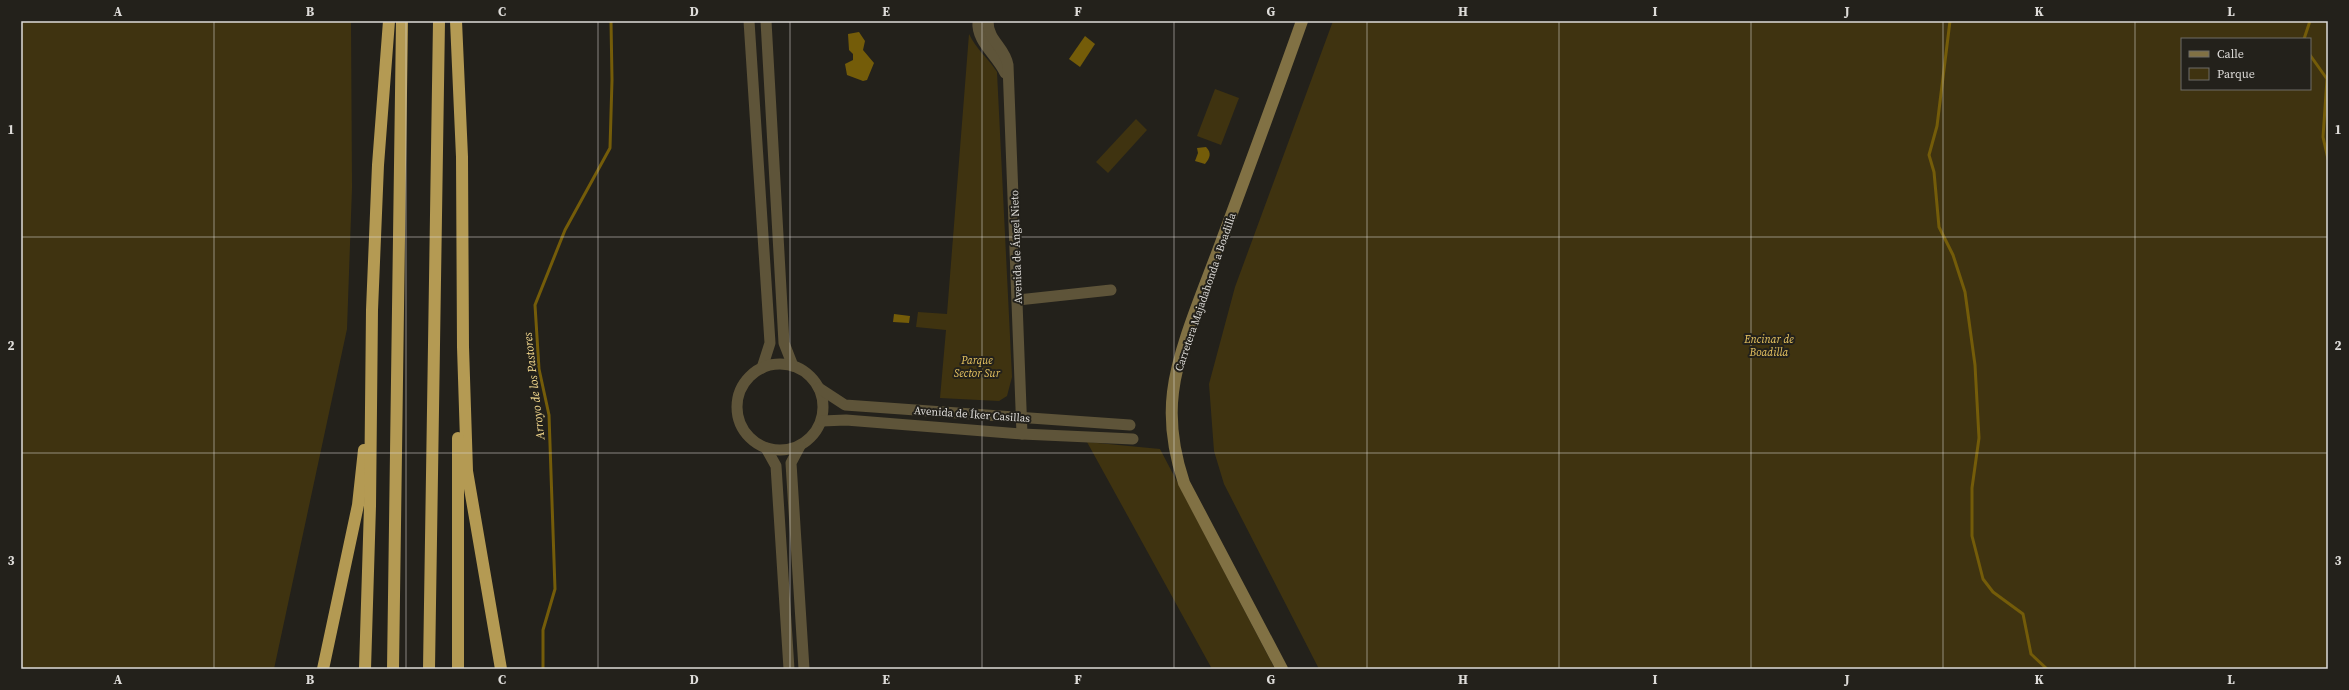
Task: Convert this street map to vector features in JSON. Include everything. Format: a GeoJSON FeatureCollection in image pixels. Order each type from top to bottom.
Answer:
{"type":"FeatureCollection","features":[{"type":"Feature","properties":{"kind":"highway"},"geometry":{"type":"LineString","coordinates":[[365,669],[370,485],[371,357],[378,165],[389,21]]}},
{"type":"Feature","properties":{"kind":"highway"},"geometry":{"type":"LineString","coordinates":[[393,669],[402,21]]}},
{"type":"Feature","properties":{"kind":"highway"},"geometry":{"type":"LineString","coordinates":[[430,669],[439,21]]}},
{"type":"Feature","properties":{"kind":"highway"},"geometry":{"type":"LineString","coordinates":[[456,21],[462,157],[463,347],[467,471],[501,669]]}},
{"type":"Feature","properties":{"kind":"highway"},"geometry":{"type":"LineString","coordinates":[[458,669],[458,440],[463,347]]}},
{"type":"Feature","properties":{"kind":"highway"},"geometry":{"type":"LineString","coordinates":[[323,669],[358,505],[371,357]]}},
{"type":"Feature","properties":{"kind":"street"},"geometry":{"type":"LineString","coordinates":[[748,21],[770,343],[762,368]]}},
{"type":"Feature","properties":{"kind":"street"},"geometry":{"type":"LineString","coordinates":[[766,21],[784,343],[793,366]]}},
{"type":"Feature","properties":{"kind":"street","name":"Avenida de Ángel Nieto"},"geometry":{"type":"LineString","coordinates":[[978,21],[978,27],[983,42],[998,59],[1007,77]]}},
{"type":"Feature","properties":{"kind":"street","name":"Avenida de Ángel Nieto"},"geometry":{"type":"LineString","coordinates":[[988,21],[993,40],[1007,60],[1018,300],[1022,434]]}},
{"type":"Feature","properties":{"kind":"street","name":"Carretera Majadahonda a Boadilla"},"geometry":{"type":"LineString","coordinates":[[1282,669],[1184,483],[1178,464],[1170,422],[1173,391],[1178,366],[1195,314],[1302,21]]}},
{"type":"Feature","properties":{"kind":"street"},"geometry":{"type":"LineString","coordinates":[[1018,300],[1111,290]]}},
{"type":"Feature","properties":{"kind":"street"},"geometry":{"type":"LineString","coordinates":[[778,364],[793,366],[809,374],[819,388],[824,404],[822,421],[813,436],[800,446],[783,451],[766,448],[752,440],[741,426],[737,410],[740,392],[748,379],[762,368],[778,364]]}},
{"type":"Feature","properties":{"kind":"street","name":"Avenida de Íker Casillas"},"geometry":{"type":"LineString","coordinates":[[819,388],[845,405],[1130,425]]}},
{"type":"Feature","properties":{"kind":"street","name":"Avenida de Íker Casillas"},"geometry":{"type":"LineString","coordinates":[[822,421],[846,420],[1022,434],[1133,439]]}},
{"type":"Feature","properties":{"kind":"street"},"geometry":{"type":"LineString","coordinates":[[800,446],[791,463],[804,669]]}},
{"type":"Feature","properties":{"kind":"street"},"geometry":{"type":"LineString","coordinates":[[766,448],[776,466],[789,669]]}},
{"type":"Feature","properties":{"kind":"green space"},"geometry":{"type":"Polygon","coordinates":[[[21,21],[351,21],[352,188],[347,329],[274,669],[21,669],[21,21]]]}},
{"type":"Feature","properties":{"kind":"green space","name":"Encinar de Boadilla"},"geometry":{"type":"Polygon","coordinates":[[[1333,21],[2328,21],[2328,669],[1319,669],[1224,484],[1214,451],[1209,384],[1235,287],[1333,21]]]}},
{"type":"Feature","properties":{"kind":"green space","name":"Parque Sector Sur"},"geometry":{"type":"Polygon","coordinates":[[[969,34],[997,72],[1012,377],[1007,396],[999,401],[940,398],[946,330],[916,327],[918,312],[947,314],[969,34]]]}},
{"type":"Feature","properties":{"kind":"green space"},"geometry":{"type":"Polygon","coordinates":[[[1215,89],[1239,98],[1221,145],[1197,136],[1215,89]]]}},
{"type":"Feature","properties":{"kind":"green space"},"geometry":{"type":"Polygon","coordinates":[[[1136,119],[1147,130],[1108,173],[1096,162],[1136,119]]]}},
{"type":"Feature","properties":{"kind":"green space"},"geometry":{"type":"Polygon","coordinates":[[[1087,442],[1160,449],[1275,669],[1212,669],[1087,442]]]}},
{"type":"Feature","properties":{"kind":"shaded area"},"geometry":{"type":"Polygon","coordinates":[[[859,32],[865,41],[863,50],[874,63],[867,80],[863,81],[847,75],[845,64],[853,60],[853,54],[849,50],[848,34],[859,32]]]}},
{"type":"Feature","properties":{"kind":"shaded area"},"geometry":{"type":"Polygon","coordinates":[[[1085,36],[1095,44],[1080,67],[1069,59],[1085,36]]]}},
{"type":"Feature","properties":{"kind":"shaded area"},"geometry":{"type":"Polygon","coordinates":[[[1206,147],[1210,156],[1205,164],[1195,161],[1198,153],[1197,148],[1206,147]]]}},
{"type":"Feature","properties":{"kind":"shaded area"},"geometry":{"type":"Polygon","coordinates":[[[894,314],[910,316],[909,323],[893,322],[894,314]]]}},
{"type":"Feature","properties":{"kind":"waterway","name":"Arroyo de los Pastores"},"geometry":{"type":"LineString","coordinates":[[543,669],[543,630],[555,589],[549,415],[539,369],[535,305],[565,230],[610,148],[612,80],[611,21]]}},
{"type":"Feature","properties":{"kind":"waterway"},"geometry":{"type":"LineString","coordinates":[[1950,21],[1937,126],[1929,155],[1934,172],[1939,227],[1953,255],[1965,292],[1975,365],[1979,438],[1972,488],[1972,536],[1983,579],[1993,592],[2023,614],[2031,654],[2047,669]]}},
{"type":"Feature","properties":{"kind":"waterway"},"geometry":{"type":"LineString","coordinates":[[2304,38],[2310,21]]}},
{"type":"Feature","properties":{"kind":"waterway"},"geometry":{"type":"LineString","coordinates":[[2311,56],[2327,79],[2323,137],[2328,159]]}}]}
